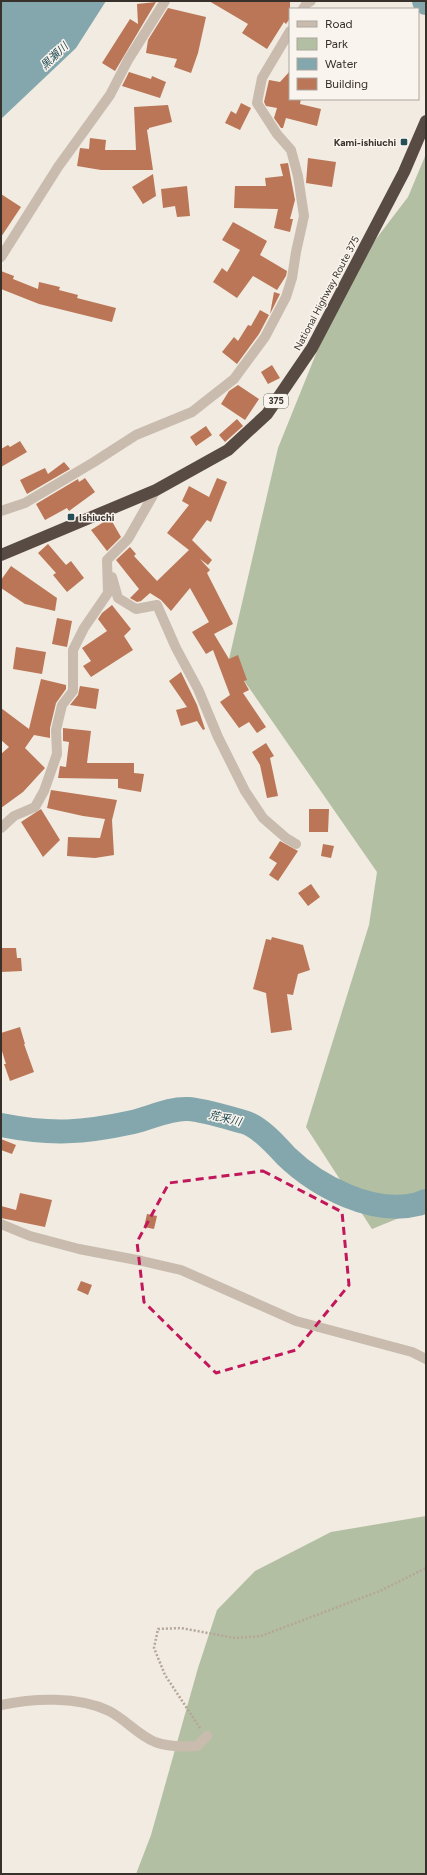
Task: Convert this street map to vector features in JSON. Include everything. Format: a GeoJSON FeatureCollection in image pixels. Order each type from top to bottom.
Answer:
{"type":"FeatureCollection","features":[{"type":"Feature","properties":{"kind":"highway","name":"National Highway Route 375"},"geometry":{"type":"LineString","coordinates":[[1,555],[156,490],[228,450],[268,414],[312,348],[404,172],[426,121]]}},
{"type":"Feature","properties":{"kind":"street"},"geometry":{"type":"LineString","coordinates":[[1,257],[58,167],[110,95],[128,60],[165,1]]}},
{"type":"Feature","properties":{"kind":"street"},"geometry":{"type":"LineString","coordinates":[[304,8],[307,3],[311,1]]}},
{"type":"Feature","properties":{"kind":"street"},"geometry":{"type":"LineString","coordinates":[[1,511],[24,502],[94,462],[136,435],[192,412],[234,379],[265,337],[286,297],[290,285],[304,216],[298,176],[290,150],[277,134],[257,103],[262,78],[289,33]]}},
{"type":"Feature","properties":{"kind":"street"},"geometry":{"type":"LineString","coordinates":[[1,828],[14,816],[35,807],[44,791],[57,754],[56,730],[62,705],[69,699],[73,691],[73,650],[84,628],[108,593],[107,560],[128,538],[156,490]]}},
{"type":"Feature","properties":{"kind":"street"},"geometry":{"type":"LineString","coordinates":[[107,560],[118,598],[136,609],[157,605],[176,648],[198,689],[218,737],[245,791],[263,818],[286,838],[296,844]]}},
{"type":"Feature","properties":{"kind":"street"},"geometry":{"type":"LineString","coordinates":[[1,1224],[30,1236],[78,1249],[142,1260],[181,1270],[296,1321],[412,1352],[426,1359]]}},
{"type":"Feature","properties":{"kind":"street"},"geometry":{"type":"LineString","coordinates":[[1,1705],[60,1699],[105,1710],[154,1742],[181,1747],[197,1746],[207,1736]]}},
{"type":"Feature","properties":{"kind":"path"},"geometry":{"type":"LineString","coordinates":[[207,1736],[190,1715],[165,1675],[154,1648],[158,1629],[181,1628],[235,1638],[261,1636],[380,1591],[426,1568]]}},
{"type":"Feature","properties":{"kind":"highlighted area"},"geometry":{"type":"Polygon","coordinates":[[[263,1171],[342,1212],[349,1285],[296,1350],[216,1373],[144,1302],[137,1242],[169,1183],[263,1171]]]}},
{"type":"Feature","properties":{"kind":"green space"},"geometry":{"type":"Polygon","coordinates":[[[426,154],[426,1207],[372,1229],[306,1127],[369,925],[377,872],[229,659],[278,448],[347,277],[408,197],[426,154]]]}},
{"type":"Feature","properties":{"kind":"green space"},"geometry":{"type":"Polygon","coordinates":[[[426,1516],[426,1874],[136,1874],[151,1835],[198,1668],[217,1610],[255,1571],[331,1532],[426,1516]]]}},
{"type":"Feature","properties":{"kind":"water","name":"黒瀬川"},"geometry":{"type":"Polygon","coordinates":[[[1,1],[106,1],[76,48],[1,119],[1,1]]]}},
{"type":"Feature","properties":{"kind":"building"},"geometry":{"type":"Polygon","coordinates":[[[209,1],[290,1],[289,20],[286,24],[284,22],[267,49],[242,33],[248,24],[209,1]]]}},
{"type":"Feature","properties":{"kind":"building"},"geometry":{"type":"Polygon","coordinates":[[[156,2],[115,71],[102,63],[130,19],[138,24],[137,4],[156,2]]]}},
{"type":"Feature","properties":{"kind":"building"},"geometry":{"type":"Polygon","coordinates":[[[168,8],[206,17],[198,53],[191,73],[174,67],[177,59],[146,53],[148,40],[168,8]]]}},
{"type":"Feature","properties":{"kind":"building"},"geometry":{"type":"Polygon","coordinates":[[[129,72],[151,79],[152,76],[166,82],[160,98],[122,86],[129,72]]]}},
{"type":"Feature","properties":{"kind":"building"},"geometry":{"type":"Polygon","coordinates":[[[289,72],[289,100],[301,100],[300,104],[321,109],[317,126],[286,118],[283,128],[281,128],[274,118],[277,108],[266,106],[264,102],[269,80],[280,82],[289,72]]]}},
{"type":"Feature","properties":{"kind":"building"},"geometry":{"type":"Polygon","coordinates":[[[241,103],[251,108],[240,130],[225,123],[231,111],[236,114],[241,103]]]}},
{"type":"Feature","properties":{"kind":"building"},"geometry":{"type":"Polygon","coordinates":[[[168,105],[172,122],[149,128],[147,130],[153,170],[101,170],[77,166],[80,148],[89,149],[90,138],[106,140],[105,150],[136,150],[134,107],[168,105]]]}},
{"type":"Feature","properties":{"kind":"building"},"geometry":{"type":"Polygon","coordinates":[[[308,158],[336,162],[332,187],[306,183],[308,158]]]}},
{"type":"Feature","properties":{"kind":"building"},"geometry":{"type":"Polygon","coordinates":[[[288,163],[295,200],[290,219],[293,219],[290,232],[274,228],[278,209],[234,208],[235,186],[266,186],[265,178],[283,176],[280,164],[288,163]]]}},
{"type":"Feature","properties":{"kind":"building"},"geometry":{"type":"Polygon","coordinates":[[[153,174],[156,196],[143,204],[132,187],[153,174]]]}},
{"type":"Feature","properties":{"kind":"building"},"geometry":{"type":"Polygon","coordinates":[[[187,186],[190,216],[177,217],[175,206],[163,208],[161,189],[187,186]]]}},
{"type":"Feature","properties":{"kind":"building"},"geometry":{"type":"Polygon","coordinates":[[[1,194],[21,207],[1,237],[1,194]]]}},
{"type":"Feature","properties":{"kind":"building"},"geometry":{"type":"Polygon","coordinates":[[[233,222],[267,241],[260,255],[287,271],[286,276],[277,290],[253,276],[237,298],[213,282],[222,268],[227,272],[240,250],[222,240],[233,222]]]}},
{"type":"Feature","properties":{"kind":"building"},"geometry":{"type":"Polygon","coordinates":[[[1,271],[14,276],[13,279],[38,289],[39,282],[60,287],[59,290],[78,295],[77,298],[116,308],[112,322],[39,304],[1,289],[1,271]]]}},
{"type":"Feature","properties":{"kind":"building"},"geometry":{"type":"Polygon","coordinates":[[[274,292],[280,294],[270,314],[274,292]]]}},
{"type":"Feature","properties":{"kind":"building"},"geometry":{"type":"Polygon","coordinates":[[[260,310],[269,315],[259,334],[237,364],[222,352],[234,337],[238,341],[248,325],[251,326],[260,310]]]}},
{"type":"Feature","properties":{"kind":"building"},"geometry":{"type":"Polygon","coordinates":[[[272,365],[280,378],[268,384],[261,372],[272,365]]]}},
{"type":"Feature","properties":{"kind":"building"},"geometry":{"type":"Polygon","coordinates":[[[238,385],[259,399],[245,420],[221,404],[229,391],[238,385]]]}},
{"type":"Feature","properties":{"kind":"building"},"geometry":{"type":"Polygon","coordinates":[[[237,419],[243,426],[225,442],[219,435],[237,419]]]}},
{"type":"Feature","properties":{"kind":"building"},"geometry":{"type":"Polygon","coordinates":[[[206,426],[212,435],[196,446],[190,437],[206,426]]]}},
{"type":"Feature","properties":{"kind":"building"},"geometry":{"type":"Polygon","coordinates":[[[20,441],[27,452],[1,467],[1,449],[8,445],[10,447],[20,441]]]}},
{"type":"Feature","properties":{"kind":"building"},"geometry":{"type":"Polygon","coordinates":[[[64,462],[70,469],[27,494],[20,480],[45,468],[48,474],[64,462]]]}},
{"type":"Feature","properties":{"kind":"building"},"geometry":{"type":"Polygon","coordinates":[[[85,478],[95,492],[69,511],[67,508],[45,520],[36,504],[78,479],[79,482],[85,478]]]}},
{"type":"Feature","properties":{"kind":"building"},"geometry":{"type":"Polygon","coordinates":[[[217,478],[227,482],[211,522],[207,520],[192,540],[212,560],[208,565],[200,559],[210,570],[207,573],[233,624],[214,634],[229,659],[238,655],[247,680],[244,681],[249,690],[243,693],[266,727],[257,733],[249,722],[239,728],[220,702],[230,695],[213,650],[206,654],[192,632],[209,622],[190,588],[171,611],[161,600],[150,593],[141,601],[137,602],[130,598],[139,589],[116,560],[130,547],[136,554],[134,556],[157,581],[189,550],[167,533],[189,505],[182,501],[189,486],[209,497],[217,478]]]}},
{"type":"Feature","properties":{"kind":"building"},"geometry":{"type":"Polygon","coordinates":[[[110,518],[121,537],[107,551],[91,530],[110,518]]]}},
{"type":"Feature","properties":{"kind":"building"},"geometry":{"type":"Polygon","coordinates":[[[48,544],[66,565],[71,561],[84,578],[67,592],[53,575],[56,573],[38,553],[48,544]]]}},
{"type":"Feature","properties":{"kind":"building"},"geometry":{"type":"Polygon","coordinates":[[[11,566],[57,598],[55,611],[25,604],[1,588],[1,580],[11,566]]]}},
{"type":"Feature","properties":{"kind":"building"},"geometry":{"type":"Polygon","coordinates":[[[112,605],[131,629],[124,636],[133,650],[91,677],[83,666],[91,661],[82,648],[107,631],[98,619],[102,613],[112,605]]]}},
{"type":"Feature","properties":{"kind":"building"},"geometry":{"type":"Polygon","coordinates":[[[57,618],[72,621],[67,647],[52,644],[57,618]]]}},
{"type":"Feature","properties":{"kind":"building"},"geometry":{"type":"Polygon","coordinates":[[[16,647],[46,652],[42,674],[13,669],[16,647]]]}},
{"type":"Feature","properties":{"kind":"building"},"geometry":{"type":"Polygon","coordinates":[[[181,672],[197,705],[205,729],[203,730],[197,721],[181,726],[176,710],[187,707],[169,681],[181,672]]]}},
{"type":"Feature","properties":{"kind":"building"},"geometry":{"type":"Polygon","coordinates":[[[41,679],[66,685],[66,689],[56,703],[50,728],[50,738],[34,735],[25,748],[45,768],[23,792],[1,808],[1,754],[9,747],[1,740],[1,708],[29,729],[41,679]]]}},
{"type":"Feature","properties":{"kind":"building"},"geometry":{"type":"Polygon","coordinates":[[[80,686],[99,689],[96,709],[70,705],[78,695],[80,686]]]}},
{"type":"Feature","properties":{"kind":"building"},"geometry":{"type":"Polygon","coordinates":[[[63,728],[91,731],[87,763],[134,763],[134,773],[144,774],[141,792],[118,788],[118,779],[58,778],[60,766],[66,767],[69,742],[63,741],[63,728]]]}},
{"type":"Feature","properties":{"kind":"building"},"geometry":{"type":"Polygon","coordinates":[[[266,743],[274,756],[270,758],[278,796],[267,798],[260,765],[252,752],[266,743]]]}},
{"type":"Feature","properties":{"kind":"building"},"geometry":{"type":"Polygon","coordinates":[[[51,790],[117,800],[112,820],[114,855],[95,858],[67,856],[68,837],[100,838],[105,819],[47,808],[51,790]]]}},
{"type":"Feature","properties":{"kind":"building"},"geometry":{"type":"Polygon","coordinates":[[[41,809],[60,840],[43,857],[21,822],[41,809]]]}},
{"type":"Feature","properties":{"kind":"building"},"geometry":{"type":"Polygon","coordinates":[[[309,809],[329,809],[328,832],[309,832],[309,809]]]}},
{"type":"Feature","properties":{"kind":"building"},"geometry":{"type":"Polygon","coordinates":[[[280,841],[298,851],[278,881],[269,875],[277,863],[269,858],[280,841]]]}},
{"type":"Feature","properties":{"kind":"building"},"geometry":{"type":"Polygon","coordinates":[[[323,844],[334,846],[331,858],[321,856],[323,844]]]}},
{"type":"Feature","properties":{"kind":"building"},"geometry":{"type":"Polygon","coordinates":[[[311,884],[320,897],[308,906],[298,893],[311,884]]]}},
{"type":"Feature","properties":{"kind":"building"},"geometry":{"type":"Polygon","coordinates":[[[272,937],[303,945],[310,970],[298,974],[293,995],[287,994],[292,1030],[271,1033],[266,993],[253,989],[266,939],[271,940],[272,937]]]}},
{"type":"Feature","properties":{"kind":"building"},"geometry":{"type":"Polygon","coordinates":[[[1,948],[16,948],[17,958],[21,958],[22,971],[1,972],[1,948]]]}},
{"type":"Feature","properties":{"kind":"building"},"geometry":{"type":"Polygon","coordinates":[[[20,1027],[24,1044],[34,1072],[10,1081],[4,1064],[6,1064],[1,1048],[1,1033],[20,1027]]]}},
{"type":"Feature","properties":{"kind":"building"},"geometry":{"type":"Polygon","coordinates":[[[1,1139],[16,1145],[12,1154],[1,1150],[1,1139]]]}},
{"type":"Feature","properties":{"kind":"building"},"geometry":{"type":"Polygon","coordinates":[[[20,1193],[52,1200],[45,1227],[1,1218],[1,1206],[16,1210],[20,1193]]]}},
{"type":"Feature","properties":{"kind":"building"},"geometry":{"type":"Polygon","coordinates":[[[147,1214],[157,1216],[154,1229],[144,1227],[147,1214]]]}},
{"type":"Feature","properties":{"kind":"building"},"geometry":{"type":"Polygon","coordinates":[[[81,1281],[92,1285],[88,1295],[77,1290],[81,1281]]]}},
{"type":"Feature","properties":{"kind":"waterway","name":"荒釆川"},"geometry":{"type":"LineString","coordinates":[[1,1125],[52,1131],[98,1129],[133,1122],[174,1110],[188,1109],[201,1111],[250,1124],[267,1136],[286,1156],[313,1178],[347,1196],[383,1206],[401,1207],[426,1201]]}},
{"type":"Feature","properties":{"kind":"place","name":"Kami-ishiuchi"},"geometry":{"type":"Point","coordinates":[404,142]}},
{"type":"Feature","properties":{"kind":"place","name":"Ishiuchi"},"geometry":{"type":"Point","coordinates":[71,517]}}]}
